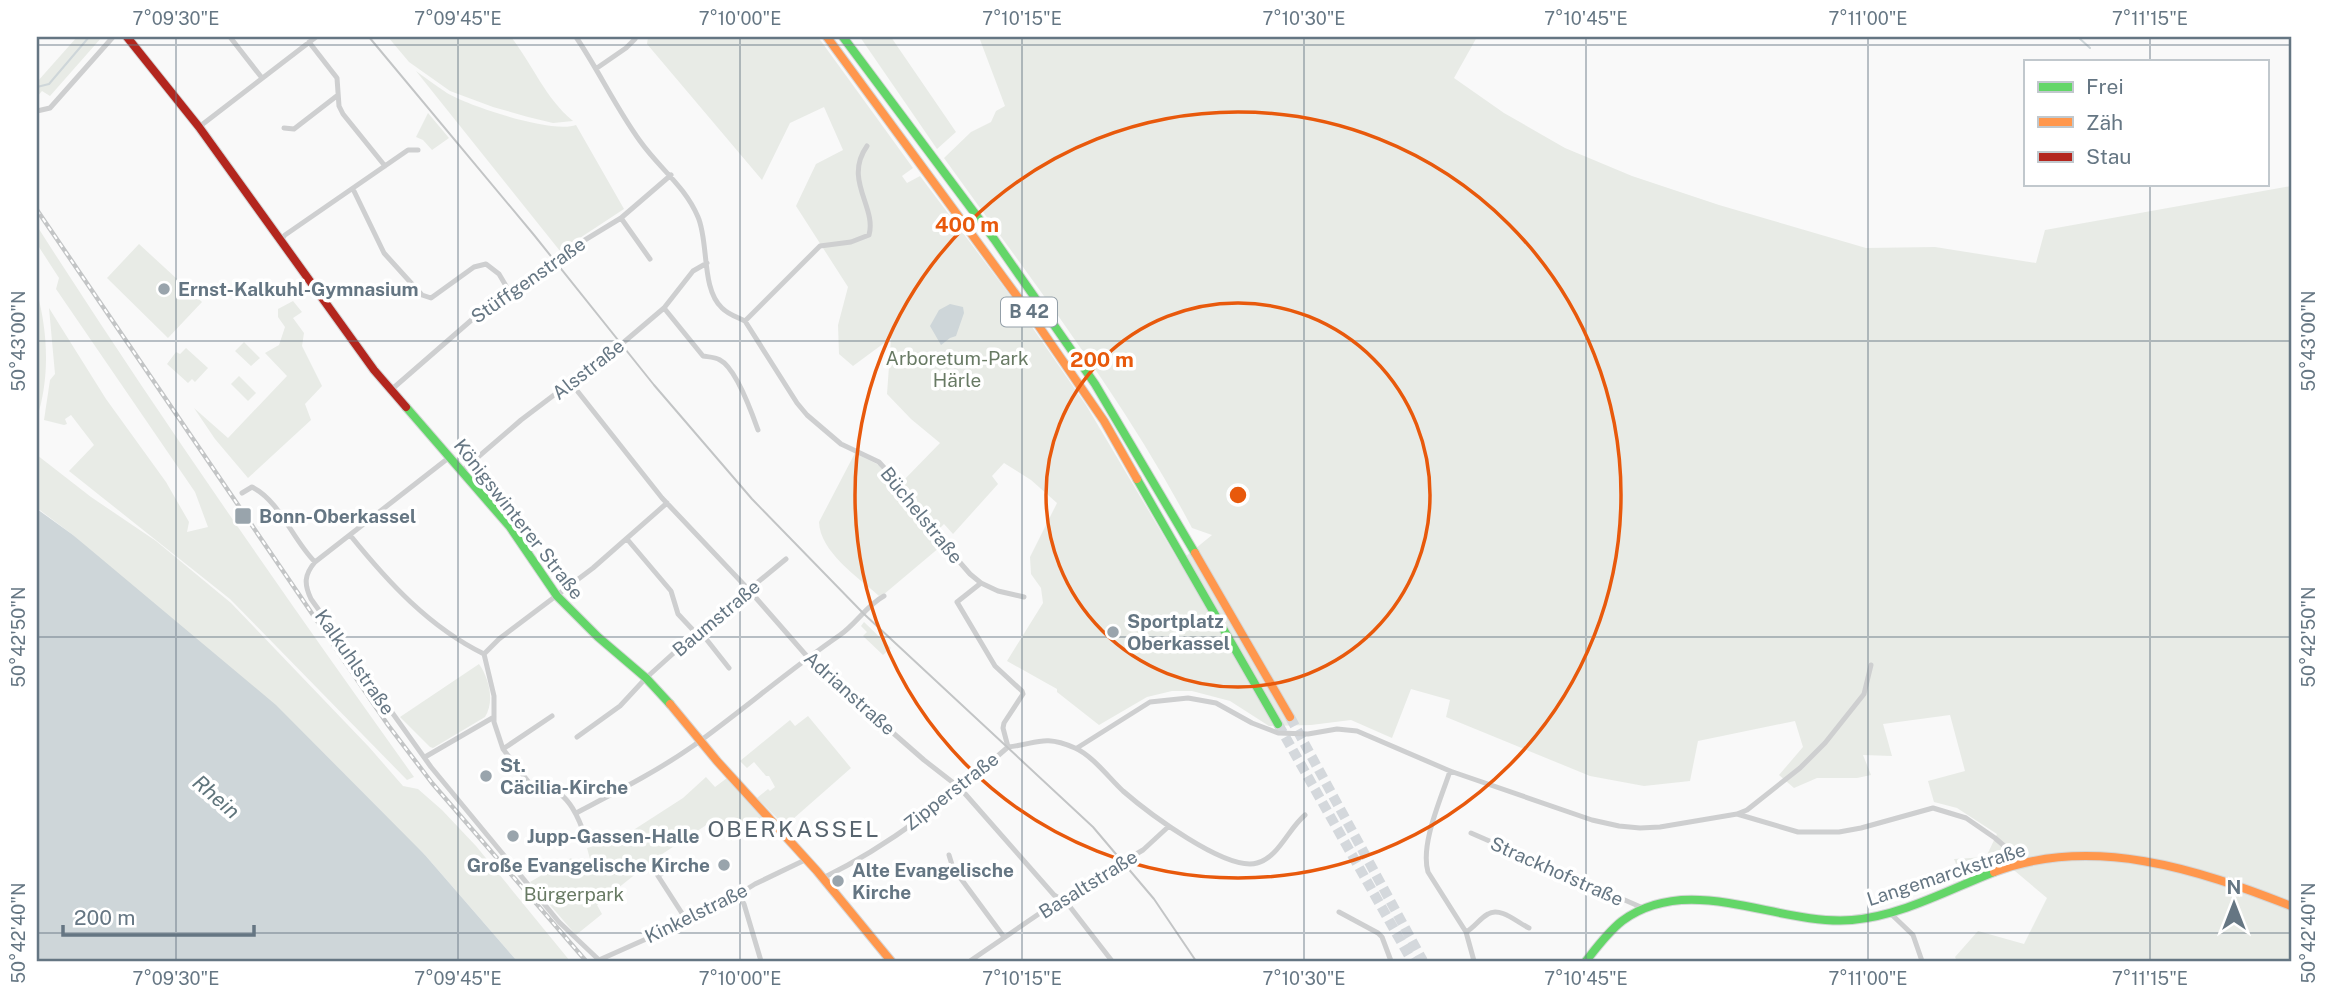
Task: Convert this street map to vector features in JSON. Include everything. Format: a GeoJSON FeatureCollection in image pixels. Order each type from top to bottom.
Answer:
{"type":"FeatureCollection","features":[{"type":"Feature","properties":{"kind":"main road","name":"Königswinterer Straße"},"geometry":{"type":"LineString","coordinates":[[127,37],[144,54],[199,127],[390,390],[451,456],[510,527],[557,596],[591,631],[646,678],[732,778],[823,877],[891,961]]}},
{"type":"Feature","properties":{"kind":"main road","name":"B 42"},"geometry":{"type":"LineString","coordinates":[[827,37],[1036,322],[1104,421],[1278,724]]}},
{"type":"Feature","properties":{"kind":"main road","name":"B 42"},"geometry":{"type":"LineString","coordinates":[[843,37],[994,239],[1095,384],[1290,717]]}},
{"type":"Feature","properties":{"kind":"main road","name":"Langemarckstraße"},"geometry":{"type":"LineString","coordinates":[[1586,961],[1616,926],[1643,908],[1665,900],[1694,899],[1820,920],[1849,920],[1889,912],[2024,863],[2084,856],[2135,860],[2230,882],[2291,906]]}},
{"type":"Feature","properties":{"kind":"street"},"geometry":{"type":"LineString","coordinates":[[37,111],[50,108],[113,37]]}},
{"type":"Feature","properties":{"kind":"street"},"geometry":{"type":"LineString","coordinates":[[230,37],[262,78]]}},
{"type":"Feature","properties":{"kind":"street"},"geometry":{"type":"LineString","coordinates":[[199,127],[316,37]]}},
{"type":"Feature","properties":{"kind":"street","name":"Büchelstraße"},"geometry":{"type":"LineString","coordinates":[[576,37],[638,138],[682,187],[699,218],[714,298],[725,311],[745,321],[797,403],[841,444],[879,462],[944,543],[981,583],[998,591],[1024,597]]}},
{"type":"Feature","properties":{"kind":"street"},"geometry":{"type":"LineString","coordinates":[[597,68],[635,39]]}},
{"type":"Feature","properties":{"kind":"street"},"geometry":{"type":"LineString","coordinates":[[309,42],[337,78],[339,106],[343,114],[385,166]]}},
{"type":"Feature","properties":{"kind":"street"},"geometry":{"type":"LineString","coordinates":[[284,128],[293,129],[338,94]]}},
{"type":"Feature","properties":{"kind":"street"},"geometry":{"type":"LineString","coordinates":[[745,321],[820,246],[850,242],[869,235],[870,224],[858,179],[863,151],[867,146]]}},
{"type":"Feature","properties":{"kind":"street"},"geometry":{"type":"LineString","coordinates":[[281,240],[408,150],[418,150]]}},
{"type":"Feature","properties":{"kind":"street","name":"Stüffgenstraße"},"geometry":{"type":"LineString","coordinates":[[390,390],[457,331],[509,291],[557,257],[621,218],[671,175]]}},
{"type":"Feature","properties":{"kind":"street"},"geometry":{"type":"LineString","coordinates":[[353,189],[384,253],[422,295],[431,298],[474,267],[486,264],[499,274],[509,291]]}},
{"type":"Feature","properties":{"kind":"street"},"geometry":{"type":"LineString","coordinates":[[621,218],[650,260]]}},
{"type":"Feature","properties":{"kind":"street","name":"Alsstraße"},"geometry":{"type":"LineString","coordinates":[[463,470],[664,308],[693,271],[706,263]]}},
{"type":"Feature","properties":{"kind":"street"},"geometry":{"type":"LineString","coordinates":[[664,308],[703,356],[725,363],[758,430]]}},
{"type":"Feature","properties":{"kind":"street","name":"Adrianstraße"},"geometry":{"type":"LineString","coordinates":[[571,383],[667,503],[808,657],[924,760],[960,788],[1061,899],[1068,903],[1112,961]]}},
{"type":"Feature","properties":{"kind":"street"},"geometry":{"type":"LineString","coordinates":[[242,493],[252,487],[264,493],[300,546],[315,562],[451,456]]}},
{"type":"Feature","properties":{"kind":"street"},"geometry":{"type":"LineString","coordinates":[[484,654],[499,639],[627,539],[667,503]]}},
{"type":"Feature","properties":{"kind":"street"},"geometry":{"type":"LineString","coordinates":[[350,535],[411,604],[452,636],[484,654],[494,696],[494,717],[503,749],[537,793]]}},
{"type":"Feature","properties":{"kind":"street"},"geometry":{"type":"LineString","coordinates":[[627,539],[671,591],[678,614],[703,635],[729,667]]}},
{"type":"Feature","properties":{"kind":"street","name":"Baumstraße"},"geometry":{"type":"LineString","coordinates":[[577,737],[620,706],[646,678],[697,632],[786,559]]}},
{"type":"Feature","properties":{"kind":"street","name":"Kalkuhlstraße"},"geometry":{"type":"LineString","coordinates":[[315,562],[304,584],[311,599],[425,757]]}},
{"type":"Feature","properties":{"kind":"street"},"geometry":{"type":"LineString","coordinates":[[981,583],[957,602],[995,666],[1022,691],[1023,694],[1006,715],[1004,723],[1007,747],[1046,739],[1077,748],[1168,827],[1238,863],[1254,864],[1272,855],[1293,825],[1305,815]]}},
{"type":"Feature","properties":{"kind":"street"},"geometry":{"type":"LineString","coordinates":[[576,813],[645,777],[701,740],[808,657],[853,626],[884,596]]}},
{"type":"Feature","properties":{"kind":"street"},"geometry":{"type":"LineString","coordinates":[[1077,748],[1150,702],[1188,698],[1216,703],[1260,727],[1278,733],[1308,734],[1337,729],[1357,731],[1450,771],[1592,820],[1619,826],[1660,827],[1738,814],[1747,810],[1800,768],[1825,743],[1864,694],[1871,665]]}},
{"type":"Feature","properties":{"kind":"street"},"geometry":{"type":"LineString","coordinates":[[503,749],[552,716]]}},
{"type":"Feature","properties":{"kind":"street"},"geometry":{"type":"LineString","coordinates":[[425,757],[494,717]]}},
{"type":"Feature","properties":{"kind":"street","name":"Zipperstraße"},"geometry":{"type":"LineString","coordinates":[[823,877],[865,855],[938,806],[1007,747]]}},
{"type":"Feature","properties":{"kind":"street","name":"Kinkelstraße"},"geometry":{"type":"LineString","coordinates":[[425,757],[430,767],[559,922],[598,960],[718,907],[807,859]]}},
{"type":"Feature","properties":{"kind":"street"},"geometry":{"type":"LineString","coordinates":[[1450,771],[1436,813],[1425,862],[1428,872],[1466,932],[1474,961]]}},
{"type":"Feature","properties":{"kind":"street"},"geometry":{"type":"LineString","coordinates":[[548,789],[556,790],[576,813],[586,839]]}},
{"type":"Feature","properties":{"kind":"street"},"geometry":{"type":"LineString","coordinates":[[1738,814],[1790,830],[1815,833],[1861,828],[1933,807],[1966,818],[2024,863]]}},
{"type":"Feature","properties":{"kind":"street","name":"Basaltstraße"},"geometry":{"type":"LineString","coordinates":[[970,961],[1061,899],[1143,850],[1168,827]]}},
{"type":"Feature","properties":{"kind":"street","name":"Strackhofstraße"},"geometry":{"type":"LineString","coordinates":[[1471,833],[1643,908]]}},
{"type":"Feature","properties":{"kind":"street"},"geometry":{"type":"LineString","coordinates":[[949,855],[953,868],[1004,937]]}},
{"type":"Feature","properties":{"kind":"street"},"geometry":{"type":"LineString","coordinates":[[658,876],[687,921]]}},
{"type":"Feature","properties":{"kind":"street"},"geometry":{"type":"LineString","coordinates":[[738,894],[744,904],[761,961]]}},
{"type":"Feature","properties":{"kind":"street"},"geometry":{"type":"LineString","coordinates":[[1339,912],[1378,933],[1391,961]]}},
{"type":"Feature","properties":{"kind":"street"},"geometry":{"type":"LineString","coordinates":[[1466,932],[1487,914],[1495,912],[1503,913],[1529,928]]}},
{"type":"Feature","properties":{"kind":"street"},"geometry":{"type":"LineString","coordinates":[[1889,912],[1913,935],[1922,961]]}},
{"type":"Feature","properties":{"kind":"green space"},"geometry":{"type":"Polygon","coordinates":[[[77,37],[102,37],[50,96],[42,91],[37,97],[37,82],[77,37]]]}},
{"type":"Feature","properties":{"kind":"green space"},"geometry":{"type":"Polygon","coordinates":[[[388,37],[511,37],[547,92],[573,121],[553,123],[528,117],[450,91],[409,62],[388,37]]]}},
{"type":"Feature","properties":{"kind":"green space","name":"Arboretum-Park Härle"},"geometry":{"type":"Polygon","coordinates":[[[648,37],[818,37],[913,168],[902,176],[907,183],[920,176],[1012,298],[1086,405],[1179,562],[1212,535],[1192,528],[1165,479],[1106,385],[944,158],[971,132],[991,122],[996,111],[1005,106],[979,37],[1477,37],[1454,78],[1504,113],[1565,148],[1632,176],[1719,205],[1866,248],[1935,247],[2036,263],[2045,230],[2291,186],[2291,961],[1957,961],[1955,957],[1978,931],[2024,944],[2047,898],[2003,861],[1961,876],[1954,859],[1986,857],[1997,834],[1957,808],[1934,802],[1928,781],[1965,771],[1950,715],[1883,724],[1892,756],[1863,755],[1871,775],[1857,778],[1817,778],[1794,788],[1779,775],[1803,747],[1795,721],[1698,741],[1690,781],[1644,786],[1590,776],[1446,717],[1450,700],[1411,689],[1392,738],[1351,720],[1269,726],[1230,701],[1192,691],[1172,691],[1147,697],[1099,725],[1057,692],[1057,689],[1007,661],[1043,603],[1041,588],[1031,574],[1030,557],[1057,503],[1031,480],[1004,463],[992,476],[998,484],[953,534],[944,524],[936,532],[901,483],[940,443],[887,394],[891,338],[853,366],[839,354],[838,325],[848,287],[796,206],[816,164],[843,150],[824,107],[790,123],[762,180],[647,44],[648,37]]]}},
{"type":"Feature","properties":{"kind":"green space"},"geometry":{"type":"Polygon","coordinates":[[[860,37],[891,37],[956,132],[937,149],[860,37]]]}},
{"type":"Feature","properties":{"kind":"green space"},"geometry":{"type":"Polygon","coordinates":[[[416,71],[447,93],[473,105],[549,126],[576,125],[624,209],[560,251],[416,71]]]}},
{"type":"Feature","properties":{"kind":"green space"},"geometry":{"type":"Polygon","coordinates":[[[428,113],[449,138],[432,150],[416,137],[428,113]]]}},
{"type":"Feature","properties":{"kind":"green space"},"geometry":{"type":"Polygon","coordinates":[[[37,226],[222,504],[414,777],[407,780],[230,599],[69,471],[94,445],[71,415],[65,419],[67,424],[64,425],[44,420],[50,380],[55,374],[49,308],[106,399],[166,482],[189,522],[187,532],[208,527],[195,492],[56,289],[59,278],[37,244],[37,226]]]}},
{"type":"Feature","properties":{"kind":"green space"},"geometry":{"type":"Polygon","coordinates":[[[139,244],[202,302],[168,338],[107,278],[139,244]]]}},
{"type":"Feature","properties":{"kind":"green space"},"geometry":{"type":"Polygon","coordinates":[[[37,292],[45,339],[46,371],[37,418],[37,292]]]}},
{"type":"Feature","properties":{"kind":"green space"},"geometry":{"type":"Polygon","coordinates":[[[293,301],[302,312],[293,318],[304,333],[302,346],[322,386],[305,404],[311,420],[248,478],[215,439],[194,408],[228,438],[287,376],[265,353],[279,345],[285,327],[278,317],[278,309],[293,301]]]}},
{"type":"Feature","properties":{"kind":"green space"},"geometry":{"type":"Polygon","coordinates":[[[244,342],[260,358],[251,366],[235,351],[244,342]]]}},
{"type":"Feature","properties":{"kind":"green space"},"geometry":{"type":"Polygon","coordinates":[[[186,348],[208,368],[195,382],[192,379],[188,383],[167,364],[176,352],[180,354],[186,348]]]}},
{"type":"Feature","properties":{"kind":"green space"},"geometry":{"type":"Polygon","coordinates":[[[239,376],[256,393],[248,401],[231,384],[239,376]]]}},
{"type":"Feature","properties":{"kind":"green space"},"geometry":{"type":"Polygon","coordinates":[[[855,453],[879,465],[940,547],[879,596],[833,554],[821,533],[819,522],[855,453]]]}},
{"type":"Feature","properties":{"kind":"green space"},"geometry":{"type":"Polygon","coordinates":[[[37,455],[91,497],[156,541],[231,603],[403,786],[418,789],[442,810],[476,846],[570,961],[517,961],[425,855],[73,535],[37,508],[37,455]]]}},
{"type":"Feature","properties":{"kind":"green space"},"geometry":{"type":"Polygon","coordinates":[[[864,622],[891,648],[883,655],[863,636],[867,632],[861,626],[864,622]]]}},
{"type":"Feature","properties":{"kind":"green space"},"geometry":{"type":"Polygon","coordinates":[[[479,664],[490,690],[490,704],[485,717],[433,748],[430,747],[400,717],[479,664]]]}},
{"type":"Feature","properties":{"kind":"green space"},"geometry":{"type":"Polygon","coordinates":[[[808,716],[851,768],[785,826],[757,798],[775,787],[769,776],[754,762],[747,768],[740,761],[790,720],[795,726],[808,716]]]}},
{"type":"Feature","properties":{"kind":"green space","name":"Bürgerpark"},"geometry":{"type":"Polygon","coordinates":[[[706,777],[715,787],[727,778],[766,821],[731,841],[714,820],[653,860],[597,905],[602,914],[576,935],[530,882],[571,858],[578,867],[590,859],[587,848],[621,838],[683,798],[706,777]]]}},
{"type":"Feature","properties":{"kind":"water"},"geometry":{"type":"Polygon","coordinates":[[[950,304],[963,307],[964,313],[956,336],[941,345],[930,326],[939,310],[950,304]]]}},
{"type":"Feature","properties":{"kind":"water","name":"Rhein"},"geometry":{"type":"Polygon","coordinates":[[[37,509],[73,535],[276,705],[425,855],[517,961],[37,961],[37,509]]]}},
{"type":"Feature","properties":{"kind":"waterway"},"geometry":{"type":"LineString","coordinates":[[37,87],[49,84],[89,37]]}},
{"type":"Feature","properties":{"kind":"waterway"},"geometry":{"type":"LineString","coordinates":[[2078,37],[2090,48]]}},
{"type":"Feature","properties":{"kind":"tunnel"},"geometry":{"type":"LineString","coordinates":[[1290,717],[1423,961]]}},
{"type":"Feature","properties":{"kind":"tunnel"},"geometry":{"type":"LineString","coordinates":[[1278,724],[1412,961]]}},
{"type":"Feature","properties":{"kind":"tram line"},"geometry":{"type":"LineString","coordinates":[[369,37],[534,235],[654,385],[752,499],[864,614],[1093,827],[1154,899],[1196,961]]}},
{"type":"Feature","properties":{"kind":"railway"},"geometry":{"type":"LineString","coordinates":[[37,210],[388,725],[432,783],[586,961]]}},
{"type":"Feature","properties":{"kind":"traffic: fast"},"geometry":{"type":"LineString","coordinates":[[843,37],[994,239],[1095,384],[1195,553]]}},
{"type":"Feature","properties":{"kind":"traffic: fast"},"geometry":{"type":"LineString","coordinates":[[406,407],[510,527],[557,596],[598,637],[646,678],[670,704]]}},
{"type":"Feature","properties":{"kind":"traffic: fast"},"geometry":{"type":"LineString","coordinates":[[1137,479],[1278,724]]}},
{"type":"Feature","properties":{"kind":"traffic: fast"},"geometry":{"type":"LineString","coordinates":[[1586,961],[1622,921],[1648,907],[1676,901],[1705,900],[1823,920],[1852,920],[1906,908],[1994,872]]}},
{"type":"Feature","properties":{"kind":"traffic: slow"},"geometry":{"type":"LineString","coordinates":[[827,37],[1036,322],[1104,421],[1137,479]]}},
{"type":"Feature","properties":{"kind":"traffic: slow"},"geometry":{"type":"LineString","coordinates":[[1195,553],[1290,717]]}},
{"type":"Feature","properties":{"kind":"traffic: slow"},"geometry":{"type":"LineString","coordinates":[[670,704],[717,761],[817,871],[891,961]]}},
{"type":"Feature","properties":{"kind":"traffic: slow"},"geometry":{"type":"LineString","coordinates":[[1994,872],[2031,861],[2069,856],[2144,861],[2219,880],[2291,906]]}},
{"type":"Feature","properties":{"kind":"traffic: jam"},"geometry":{"type":"LineString","coordinates":[[127,37],[199,127],[374,370],[406,407]]}},
{"type":"Feature","properties":{"kind":"place","name":"Ernst-Kalkuhl-Gymnasium"},"geometry":{"type":"Point","coordinates":[164,289]}},
{"type":"Feature","properties":{"kind":"place","name":"Bonn-Oberkassel"},"geometry":{"type":"Point","coordinates":[243,516]}},
{"type":"Feature","properties":{"kind":"place","name":"Sportplatz Oberkassel"},"geometry":{"type":"Point","coordinates":[1113,632]}},
{"type":"Feature","properties":{"kind":"place","name":"St. Cäcilia-Kirche"},"geometry":{"type":"Point","coordinates":[486,776]}},
{"type":"Feature","properties":{"kind":"place","name":"Jupp-Gassen-Halle"},"geometry":{"type":"Point","coordinates":[513,836]}},
{"type":"Feature","properties":{"kind":"place","name":"Große Evangelische Kirche"},"geometry":{"type":"Point","coordinates":[724,865]}},
{"type":"Feature","properties":{"kind":"place","name":"Alte Evangelische Kirche"},"geometry":{"type":"Point","coordinates":[838,881]}},
{"type":"Feature","properties":{"kind":"district","name":"OBERKASSEL"},"geometry":{"type":"Point","coordinates":[794,829]}}]}
